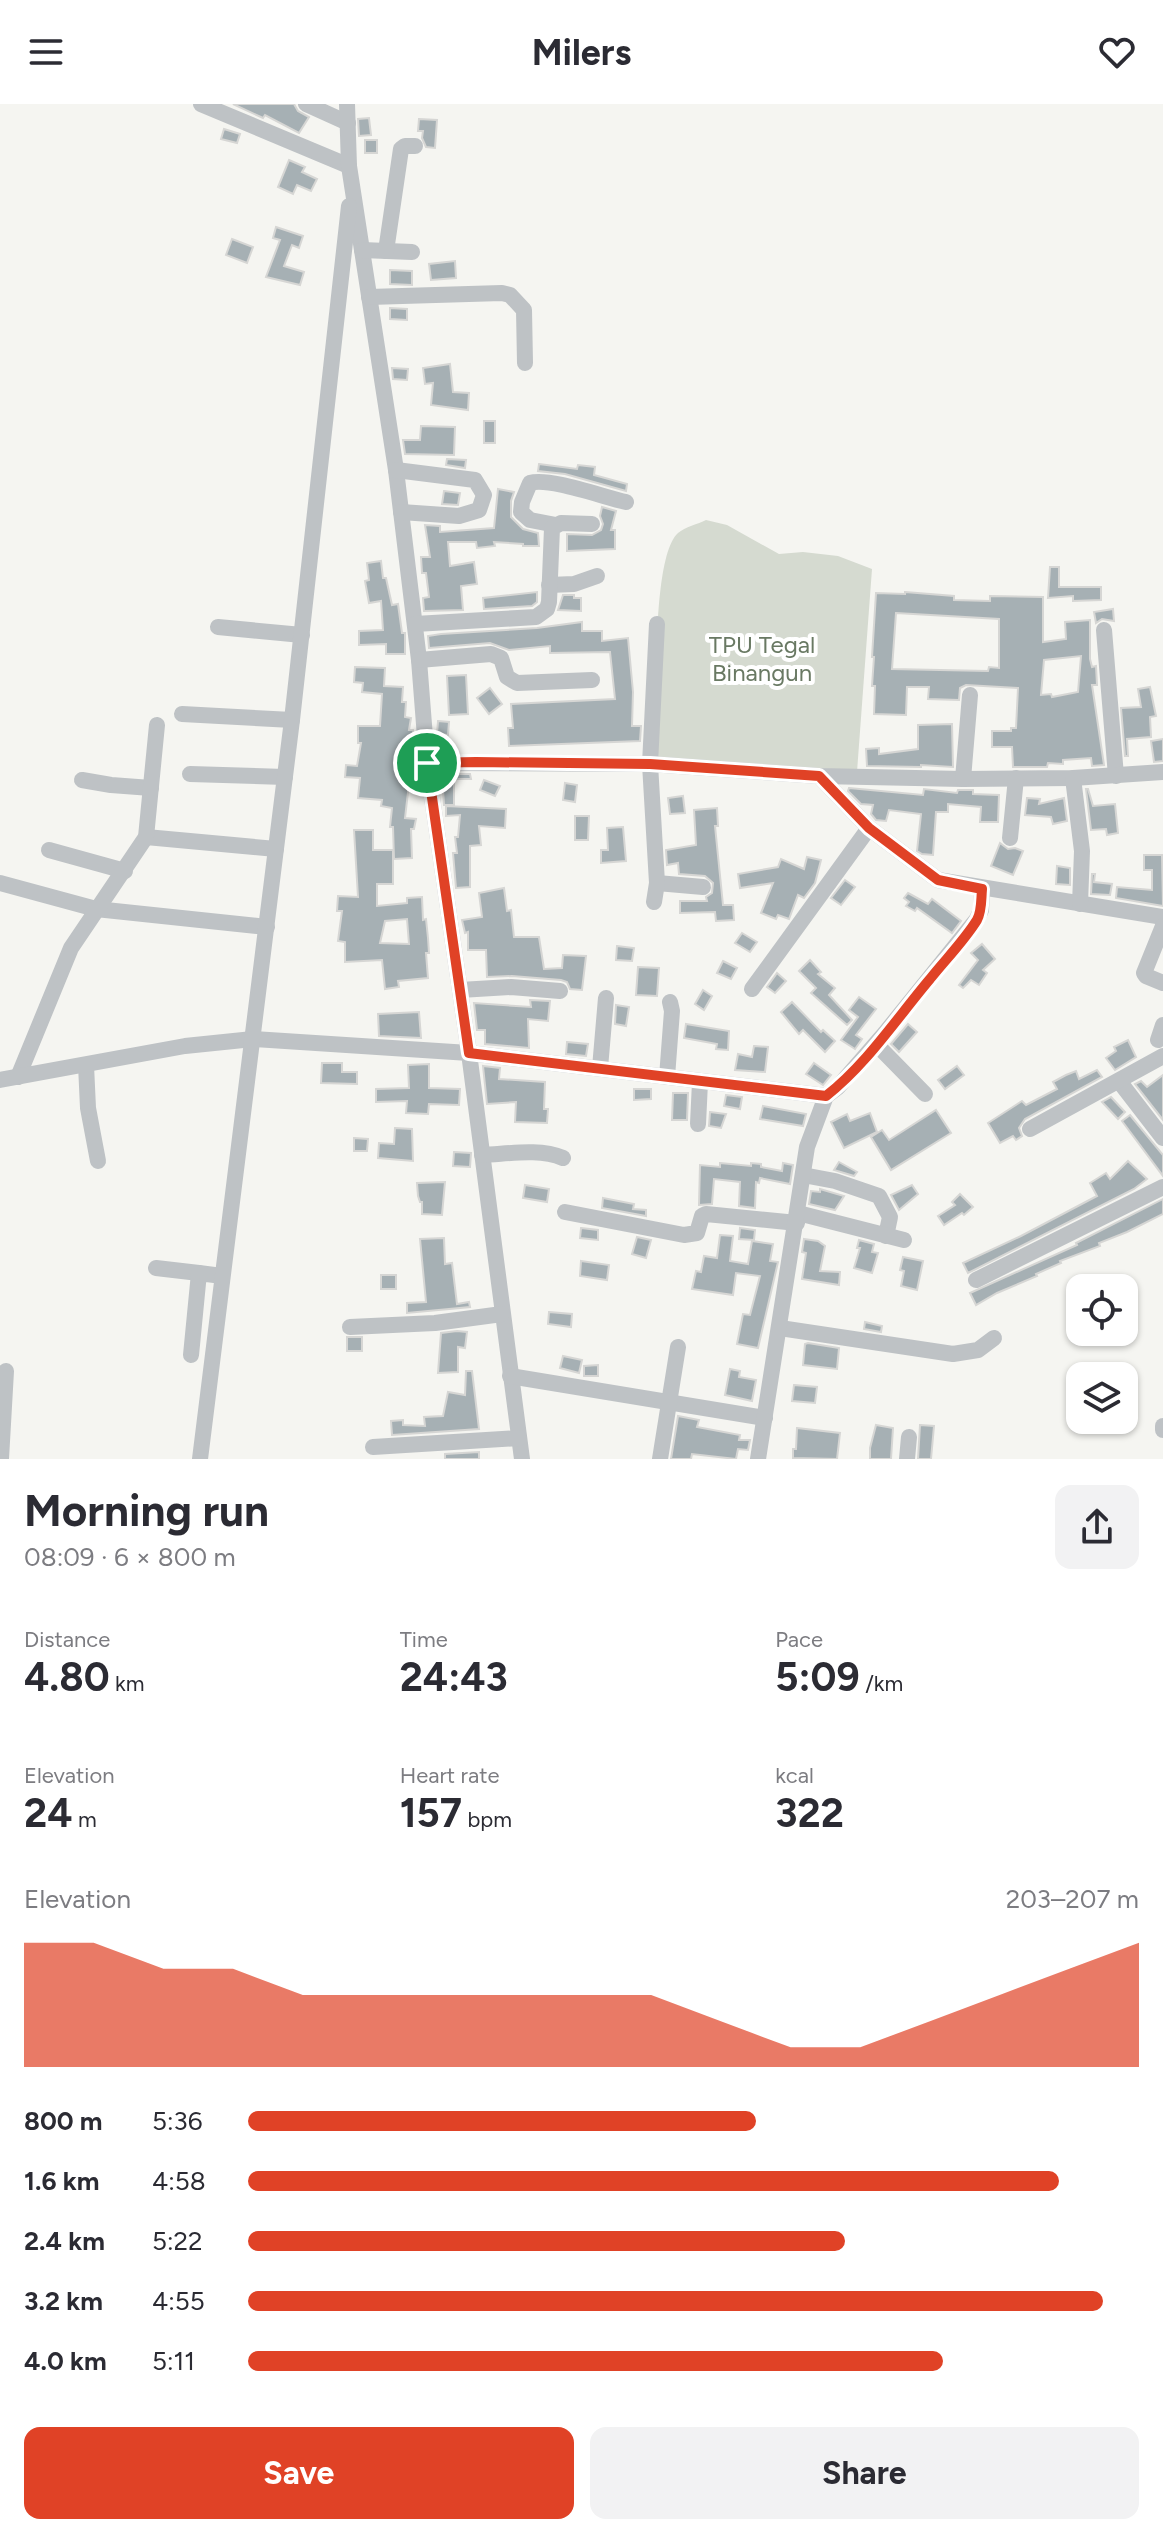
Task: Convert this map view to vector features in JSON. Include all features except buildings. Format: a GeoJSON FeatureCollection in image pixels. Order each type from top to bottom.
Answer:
{"type":"FeatureCollection","features":[{"type":"Feature","properties":{"kind":"street"},"geometry":{"type":"LineString","coordinates":[[201,104],[349,166]]}},
{"type":"Feature","properties":{"kind":"street"},"geometry":{"type":"LineString","coordinates":[[306,104],[349,112],[351,185],[396,470],[419,660],[427,763],[522,1459]]}},
{"type":"Feature","properties":{"kind":"street"},"geometry":{"type":"LineString","coordinates":[[386,251],[401,149],[415,146]]}},
{"type":"Feature","properties":{"kind":"street"},"geometry":{"type":"LineString","coordinates":[[191,1355],[211,1275],[253,1039],[302,635],[351,185]]}},
{"type":"Feature","properties":{"kind":"street"},"geometry":{"type":"LineString","coordinates":[[362,250],[412,252]]}},
{"type":"Feature","properties":{"kind":"street"},"geometry":{"type":"LineString","coordinates":[[369,297],[510,295],[524,310],[525,363]]}},
{"type":"Feature","properties":{"kind":"street"},"geometry":{"type":"LineString","coordinates":[[396,470],[475,480],[484,495],[479,510],[470,514],[401,512]]}},
{"type":"Feature","properties":{"kind":"street"},"geometry":{"type":"LineString","coordinates":[[592,524],[556,525],[530,520],[521,512],[530,483],[537,481],[566,486],[626,502]]}},
{"type":"Feature","properties":{"kind":"street"},"geometry":{"type":"LineString","coordinates":[[415,624],[536,617],[547,609],[552,528],[556,525]]}},
{"type":"Feature","properties":{"kind":"street"},"geometry":{"type":"LineString","coordinates":[[549,585],[574,584],[597,576]]}},
{"type":"Feature","properties":{"kind":"street"},"geometry":{"type":"LineString","coordinates":[[654,902],[657,883],[650,764],[657,624]]}},
{"type":"Feature","properties":{"kind":"street"},"geometry":{"type":"LineString","coordinates":[[218,627],[302,635]]}},
{"type":"Feature","properties":{"kind":"street"},"geometry":{"type":"LineString","coordinates":[[1104,630],[1116,776]]}},
{"type":"Feature","properties":{"kind":"street"},"geometry":{"type":"LineString","coordinates":[[419,660],[491,654],[501,658],[507,677],[517,683],[592,680]]}},
{"type":"Feature","properties":{"kind":"street"},"geometry":{"type":"LineString","coordinates":[[963,779],[970,695]]}},
{"type":"Feature","properties":{"kind":"street"},"geometry":{"type":"LineString","coordinates":[[182,714],[292,720]]}},
{"type":"Feature","properties":{"kind":"street"},"geometry":{"type":"LineString","coordinates":[[18,1077],[71,948],[146,837],[157,725]]}},
{"type":"Feature","properties":{"kind":"street"},"geometry":{"type":"LineString","coordinates":[[427,763],[650,764],[819,776],[963,779],[1073,778],[1163,772]]}},
{"type":"Feature","properties":{"kind":"street"},"geometry":{"type":"LineString","coordinates":[[190,774],[285,777]]}},
{"type":"Feature","properties":{"kind":"street"},"geometry":{"type":"LineString","coordinates":[[819,776],[869,828],[938,880],[1163,917]]}},
{"type":"Feature","properties":{"kind":"street"},"geometry":{"type":"LineString","coordinates":[[1010,838],[1016,778]]}},
{"type":"Feature","properties":{"kind":"street"},"geometry":{"type":"LineString","coordinates":[[1073,778],[1082,851],[1080,904]]}},
{"type":"Feature","properties":{"kind":"street"},"geometry":{"type":"LineString","coordinates":[[82,780],[151,788]]}},
{"type":"Feature","properties":{"kind":"street"},"geometry":{"type":"LineString","coordinates":[[752,989],[869,828]]}},
{"type":"Feature","properties":{"kind":"street"},"geometry":{"type":"LineString","coordinates":[[146,837],[276,849]]}},
{"type":"Feature","properties":{"kind":"street"},"geometry":{"type":"LineString","coordinates":[[49,850],[125,871]]}},
{"type":"Feature","properties":{"kind":"street"},"geometry":{"type":"LineString","coordinates":[[0,883],[96,909],[267,927]]}},
{"type":"Feature","properties":{"kind":"street"},"geometry":{"type":"LineString","coordinates":[[657,883],[703,887]]}},
{"type":"Feature","properties":{"kind":"street"},"geometry":{"type":"LineString","coordinates":[[758,1459],[803,1175],[815,1121],[826,1096],[838,1087],[876,1044],[977,919],[981,910],[982,889]]}},
{"type":"Feature","properties":{"kind":"street"},"geometry":{"type":"LineString","coordinates":[[1163,926],[1144,973],[1163,983]]}},
{"type":"Feature","properties":{"kind":"street"},"geometry":{"type":"LineString","coordinates":[[460,990],[511,987],[560,991]]}},
{"type":"Feature","properties":{"kind":"street"},"geometry":{"type":"LineString","coordinates":[[600,1068],[606,998]]}},
{"type":"Feature","properties":{"kind":"street"},"geometry":{"type":"LineString","coordinates":[[667,1077],[670,1002]]}},
{"type":"Feature","properties":{"kind":"street"},"geometry":{"type":"LineString","coordinates":[[0,1080],[185,1046],[253,1039],[469,1053],[826,1096]]}},
{"type":"Feature","properties":{"kind":"street"},"geometry":{"type":"LineString","coordinates":[[1030,1129],[1119,1081],[1161,1040]]}},
{"type":"Feature","properties":{"kind":"street"},"geometry":{"type":"LineString","coordinates":[[876,1044],[925,1094]]}},
{"type":"Feature","properties":{"kind":"street"},"geometry":{"type":"LineString","coordinates":[[86,1065],[88,1108],[98,1161]]}},
{"type":"Feature","properties":{"kind":"street"},"geometry":{"type":"LineString","coordinates":[[1119,1081],[1163,1138]]}},
{"type":"Feature","properties":{"kind":"street"},"geometry":{"type":"LineString","coordinates":[[698,1124],[700,1082]]}},
{"type":"Feature","properties":{"kind":"street"},"geometry":{"type":"LineString","coordinates":[[482,1155],[539,1154],[563,1158]]}},
{"type":"Feature","properties":{"kind":"street"},"geometry":{"type":"LineString","coordinates":[[803,1175],[835,1181],[879,1196],[890,1217],[886,1236]]}},
{"type":"Feature","properties":{"kind":"street"},"geometry":{"type":"LineString","coordinates":[[976,1280],[1163,1187]]}},
{"type":"Feature","properties":{"kind":"street"},"geometry":{"type":"LineString","coordinates":[[565,1212],[684,1235],[697,1233],[699,1222],[706,1214],[797,1218],[904,1240]]}},
{"type":"Feature","properties":{"kind":"street"},"geometry":{"type":"LineString","coordinates":[[156,1268],[211,1275]]}},
{"type":"Feature","properties":{"kind":"street"},"geometry":{"type":"LineString","coordinates":[[200,1459],[211,1275]]}},
{"type":"Feature","properties":{"kind":"street"},"geometry":{"type":"LineString","coordinates":[[350,1327],[435,1323],[502,1314]]}},
{"type":"Feature","properties":{"kind":"street"},"geometry":{"type":"LineString","coordinates":[[780,1328],[953,1354],[978,1350],[994,1338]]}},
{"type":"Feature","properties":{"kind":"street"},"geometry":{"type":"LineString","coordinates":[[660,1459],[678,1347]]}},
{"type":"Feature","properties":{"kind":"street"},"geometry":{"type":"LineString","coordinates":[[1,1459],[6,1371]]}},
{"type":"Feature","properties":{"kind":"street"},"geometry":{"type":"LineString","coordinates":[[510,1376],[765,1418]]}},
{"type":"Feature","properties":{"kind":"street"},"geometry":{"type":"LineString","coordinates":[[907,1459],[909,1437]]}},
{"type":"Feature","properties":{"kind":"street"},"geometry":{"type":"LineString","coordinates":[[373,1447],[519,1438]]}},
{"type":"Feature","properties":{"kind":"green space","name":"TPU Tegal Binangun"},"geometry":{"type":"Polygon","coordinates":[[[706,520],[727,525],[779,554],[803,552],[838,556],[872,569],[857,772],[657,760],[657,640],[663,573],[669,548],[678,533],[706,520]]]}},
{"type":"Feature","properties":{"kind":"route"},"geometry":{"type":"LineString","coordinates":[[427,763],[650,764],[819,776],[869,828],[938,880],[982,889],[981,910],[959,943],[885,1033],[838,1087],[826,1096],[469,1053],[427,763]]}}]}
